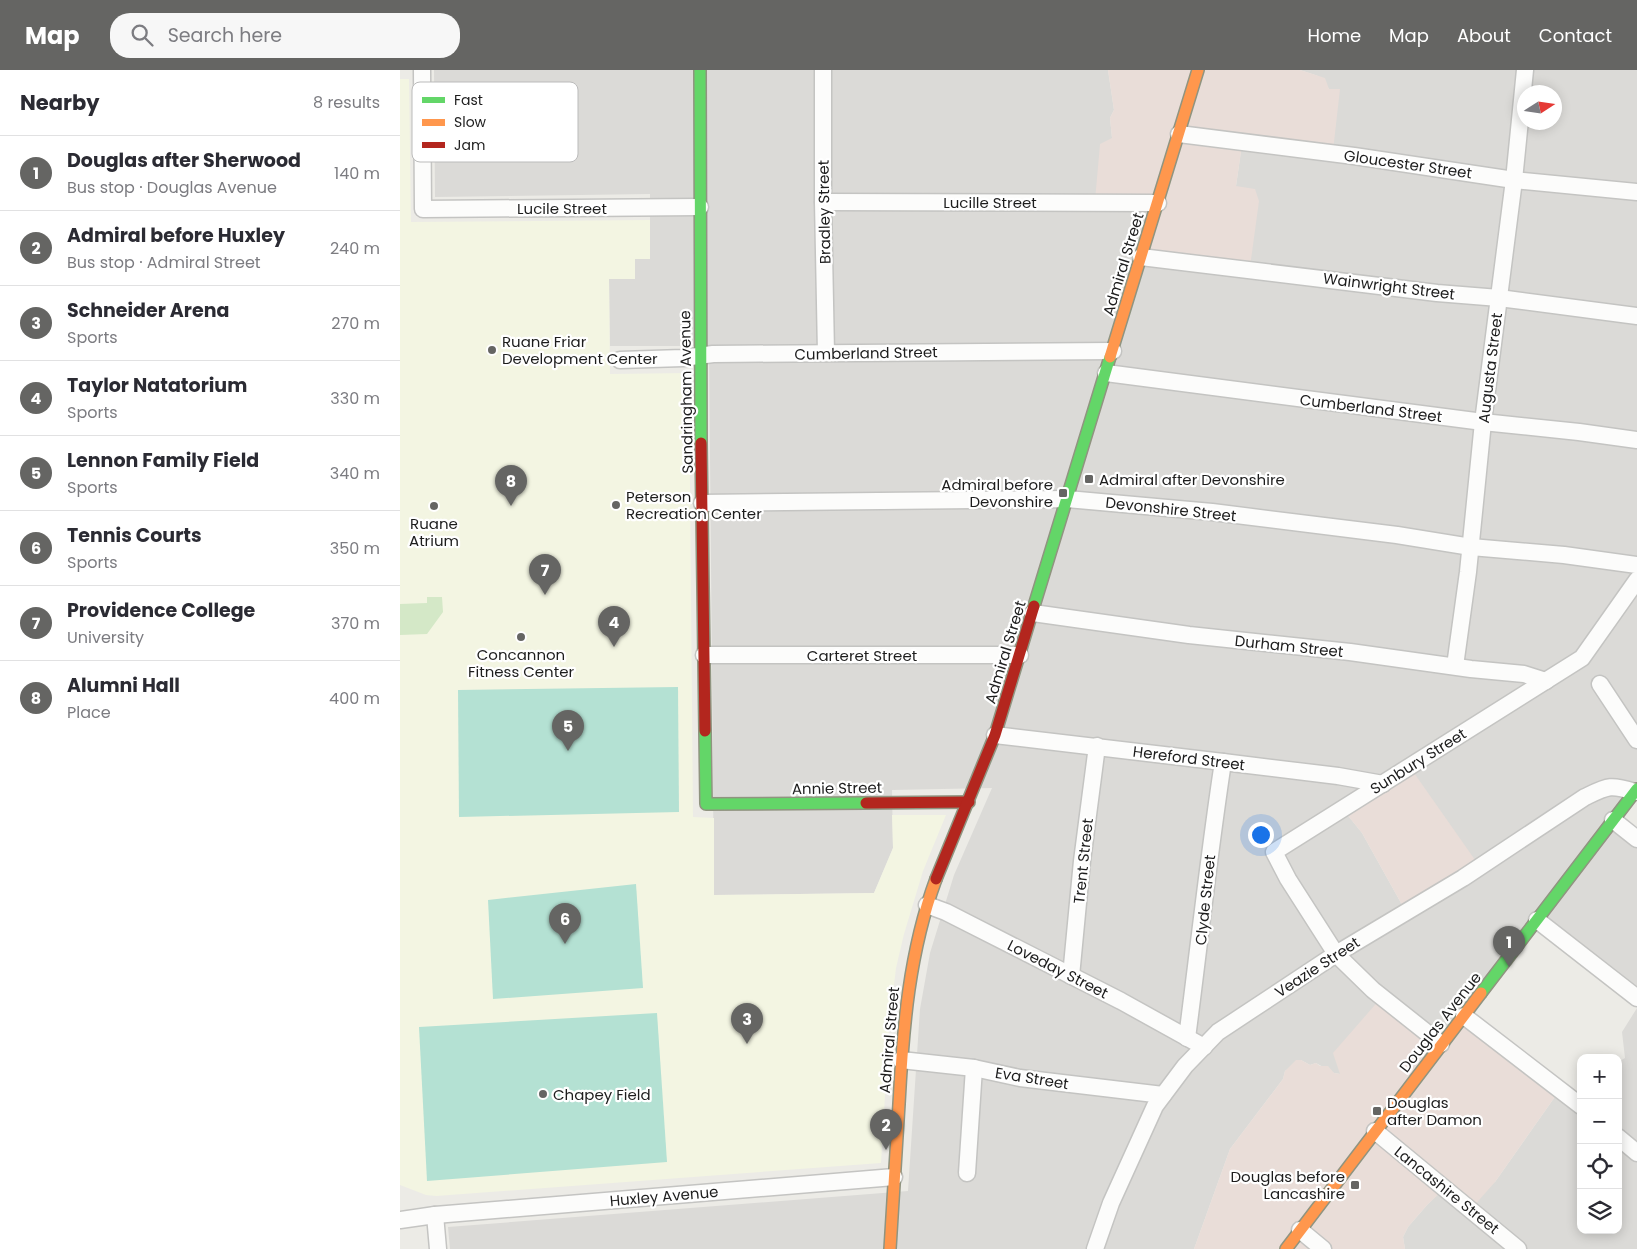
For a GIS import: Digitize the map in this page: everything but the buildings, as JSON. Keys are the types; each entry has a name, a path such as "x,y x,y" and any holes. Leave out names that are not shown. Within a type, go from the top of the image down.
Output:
{"main road":[{"name":"Sandringham Avenue","path":"700,70 700,356 706,804"},
{"name":"Admiral Street","path":"890,1249 901,1060 908,990 914,954 927,905 942,862 996,735 1198,70"},
{"name":"Douglas Avenue","path":"1286,1249 1636,791"},
{"name":"Annie Street","path":"706,804 969,802"}],"street":[{"name":"Bradley Street","path":"823,70 826,353"},
{"name":"Augusta Street","path":"1455,666 1483,422 1514,180 1525,70"},
{"name":"Gloucester Street","path":"1178,134 1354,156 1514,180 1637,192"},
{"name":"Lucile Street","path":"423,162 423,209 700,207"},
{"name":"Lucille Street","path":"823,202 1158,203"},
{"name":"Wainwright Street","path":"1141,257 1437,293 1499,298 1637,316"},
{"name":"Cumberland Street","path":"620,360 826,353 1112,351"},
{"name":"Cumberland Street","path":"1106,373 1637,440"},
{"name":"Devonshire Street","path":"702,503 1067,499 1222,514 1397,535 1470,547 1637,565"},
{"name":"Sunbury Street","path":"1336,954 1288,879 1274,852 1582,658 1637,580"},
{"name":"Durham Street","path":"1032,614 1189,635 1350,652 1455,666 1471,670 1524,674 1546,681"},
{"name":"Carteret Street","path":"704,655 1020,655"},
{"path":"1600,684 1637,740"},
{"name":"Hereford Street","path":"996,735 1338,776 1383,784"},
{"name":"Trent Street","path":"1072,976 1082,861 1097,746"},
{"name":"Clyde Street","path":"1187,1038 1223,762"},
{"name":"Veazie Street","path":"1095,1249 1111,1203 1155,1106 1185,1066 1218,1032 1336,954 1463,878 1585,797 1604,788 1616,786 1636,791"},
{"path":"1613,820 1637,839"},
{"name":"Loveday Street","path":"927,905 946,912 1121,1001 1204,1047"},
{"path":"1537,920 1637,998"},
{"path":"1336,954 1373,990 1442,1044"},
{"path":"1464,1016 1577,1103"},
{"name":"Eva Street","path":"901,1060 974,1068 1020,1078 1163,1095"},
{"path":"967,1173 974,1068"},
{"name":"Lancashire Street","path":"1375,1131 1518,1249"},
{"path":"1622,1140 1637,1153"},
{"name":"Huxley Avenue","path":"400,1220 435,1215 894,1177"},
{"name":"Huxley Avenue","path":"400,1210 435,1215"},
{"path":"435,1215 438,1249"},
{"path":"1300,1230 1322,1249"}],"shaded area":[{"path":"434,70 1108,70 1114,110 1110,118 1112,138 1236,186 1242,144 1329,89 1318,76 1300,70 1637,70 1637,789 1618,814 1637,845 1637,998 1543,924 1462,1019 1340,1074 1334,1073 1316,1063 1310,1065 1301,1060 1285,1071 1283,1079 1230,1149 1194,1249 450,1249 448,1227 908,1191 920,1009 930,953 954,875 992,788 892,790 893,848 874,893 714,895 709,346 610,346 609,279 635,259 650,259 650,194 435,197 435,162 578,162 578,82 434,82","holes":["1345,812 1474,872 1406,912 1362,833"]},
{"path":"1108,70 1300,70 1325,78 1329,89 1340,89 1333,151 1242,145 1236,186 1255,189 1259,201 1250,267 1144,257 1152,207 1095,201 1100,144 1112,138 1110,118 1114,110"},
{"path":"400,79 409,79 411,222 650,220 650,259 635,259 635,279 609,279 610,374 689,373 693,817 714,818 714,895 874,893 893,848 892,815 946,815 923,871 896,968 889,1028 881,1163 436,1196 426,1195 400,1185"},
{"path":"1412,770 1480,867 1406,912 1362,833 1345,812"},
{"path":"1381,998 1440,1042 1463,1019 1559,1091 1495,1182 1472,1208 1441,1192 1408,1227 1403,1237 1405,1249 1194,1249 1230,1149 1283,1079 1285,1071 1296,1060 1301,1060 1310,1065 1316,1063 1320,1066 1328,1066 1334,1073 1340,1074 1333,1053"},
{"path":"1637,1008 1637,1249 1405,1249 1403,1237 1408,1227 1441,1191 1495,1182 1559,1091 1577,1102 1577,1234 1622,1234 1622,1060 1625,1058 1622,1032"}],"green space":[{"path":"427,597 442,597 443,612 427,634 400,635 400,604 427,603"},
{"path":"678,687 679,812 459,817 458,690"},
{"path":"636,884 643,988 493,999 488,900"},
{"name":"Chapey Field","path":"657,1013 667,1162 427,1181 419,1027"}],"traffic: fast":[{"path":"700,70 701,443"},
{"path":"1034,606 1110,357"},
{"path":"705,731 706,804 866,803"},
{"path":"1481,993 1637,789"}],"traffic: slow":[{"path":"1110,357 1198,70"},
{"path":"890,1249 905,1019 919,934 936,879"},
{"path":"1286,1249 1481,993"}],"traffic: jam":[{"path":"701,443 705,731"},
{"path":"936,879 995,735 1034,606"},
{"path":"866,803 969,802"}],"place":[{"name":"Ruane Friar Development Center","path":"492,350"},
{"name":"Admiral after Devonshire","path":"1089,479"},
{"name":"Admiral before Devonshire","path":"1063,493"},
{"name":"Peterson Recreation Center","path":"616,505"},
{"name":"Ruane Atrium","path":"434,506"},
{"name":"Alumni Hall","path":"511,506"},
{"name":"Providence College","path":"545,595"},
{"name":"Concannon Fitness Center","path":"521,637"},
{"name":"Taylor Natatorium","path":"614,647"},
{"name":"Lennon Family Field","path":"568,751"},
{"name":"Tennis Courts","path":"565,944"},
{"name":"Douglas after Sherwood","path":"1509,967"},
{"name":"Schneider Arena","path":"747,1044"},
{"name":"Chapey Field","path":"543,1094"},
{"name":"Douglas after Damon","path":"1377,1111"},
{"name":"Admiral before Huxley","path":"886,1150"},
{"name":"Douglas before Lancashire","path":"1355,1185"}]}
